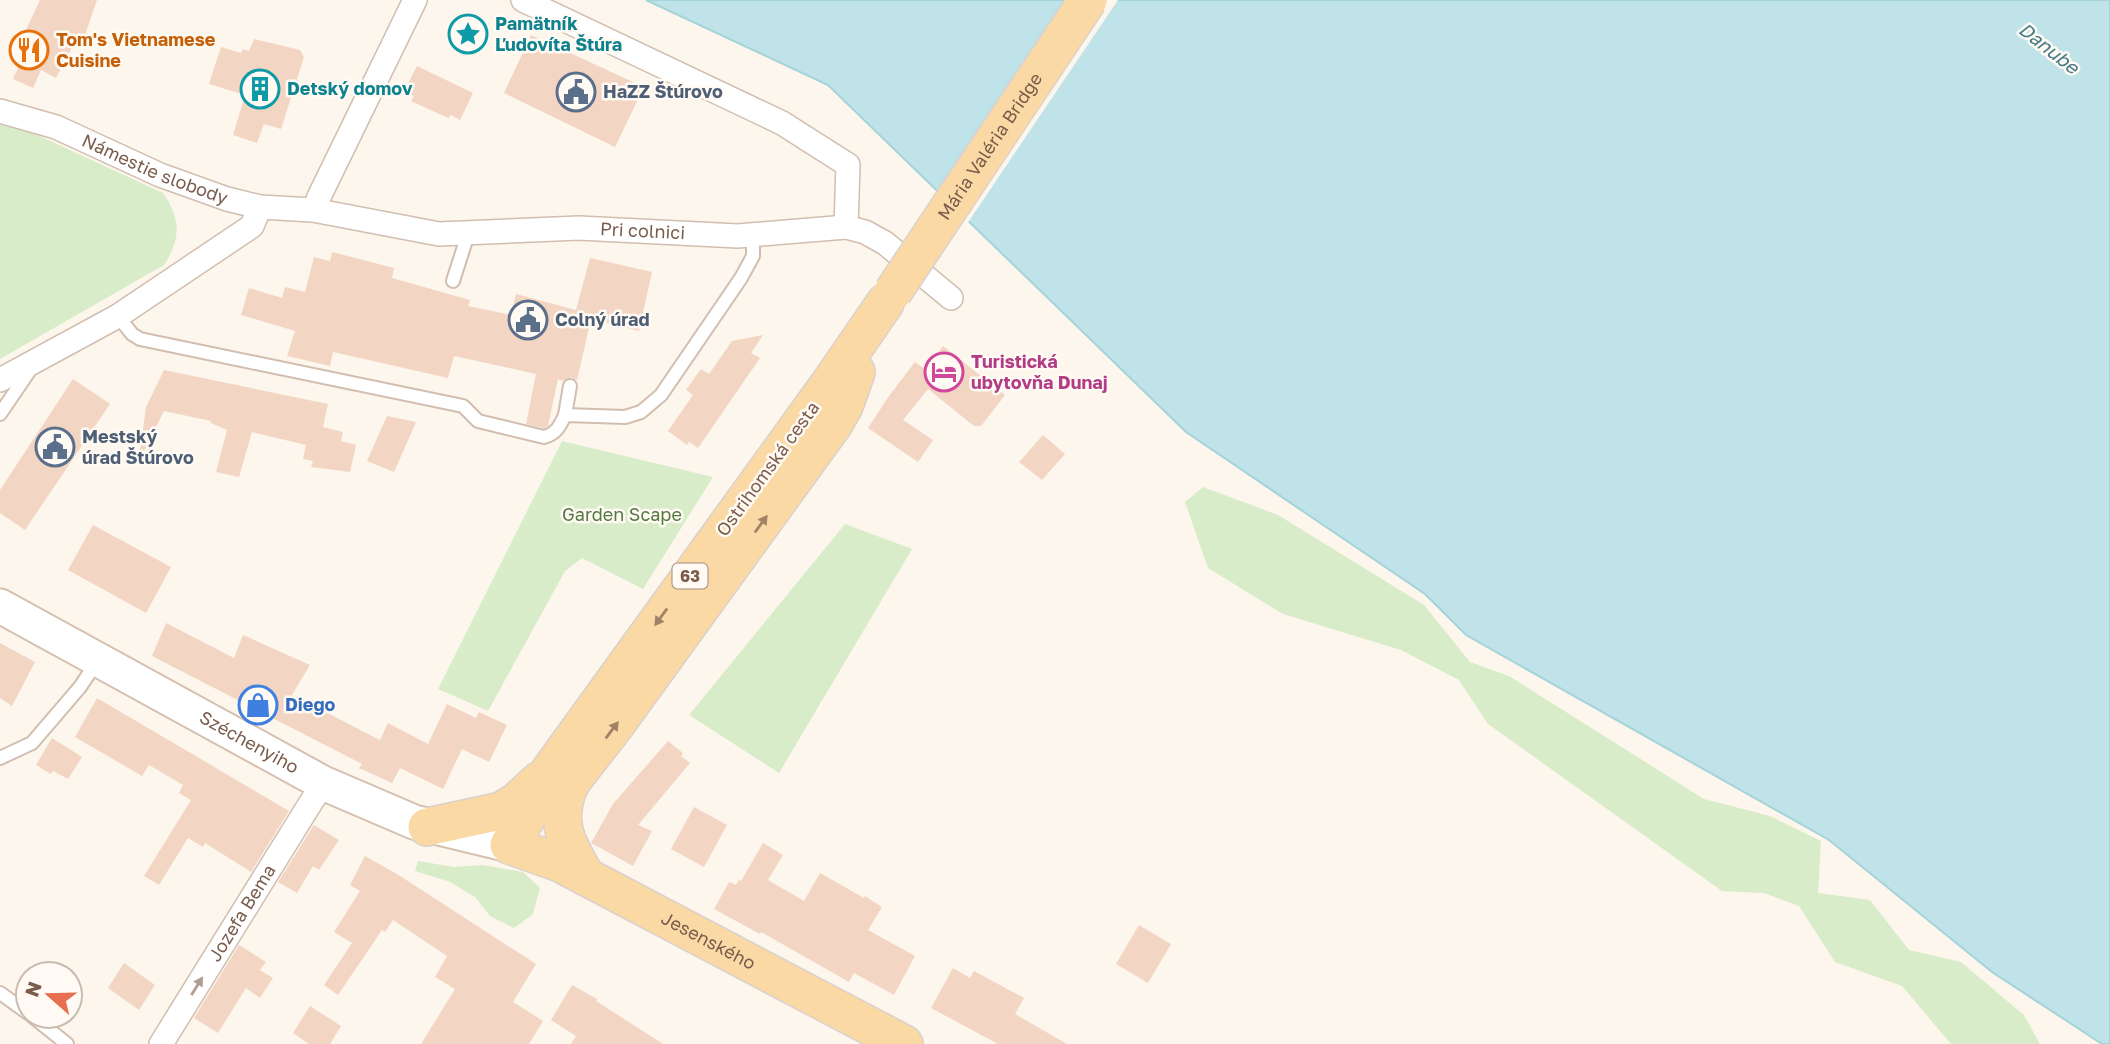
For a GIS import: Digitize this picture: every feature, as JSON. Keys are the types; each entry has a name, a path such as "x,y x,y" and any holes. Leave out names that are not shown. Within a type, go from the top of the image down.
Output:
{"main road":[{"name":"Mária Valéria Bridge","path":"889,297 1088,0"},
{"name":"Ostrihomská cesta","path":"560,776 889,297"},
{"path":"427,827 501,811 531,789 560,776 564,831 569,848 586,877"},
{"name":"63","path":"518,831 560,776"},
{"name":"Jesenského","path":"518,831 560,863 904,1044"}],"street":[{"path":"316,204 415,0"},
{"path":"523,0 782,122 848,165 846,227"},
{"name":"Námestie slobody","path":"0,111 56,127 160,175 200,190 260,207 316,204"},
{"name":"Pri colnici","path":"316,204 405,229 439,234 579,228 738,236 846,227 865,232 885,243 951,298"},
{"path":"0,380 118,316 252,226 260,207"},
{"name":"Széchenyiho","path":"0,606 323,783 387,812 427,827 518,831"},
{"name":"Jozefa Bema","path":"161,1044 323,783"}],"lane":[{"path":"453,281 468,234"},
{"path":"565,415 625,417 641,412 661,395 741,278 753,256 753,235"},
{"path":"118,316 132,334 141,339 463,406 478,421 544,438 552,435 560,425 565,415 570,386"},
{"path":"0,414 36,360"},
{"path":"0,758 32,743 99,660"},
{"path":"49,1030 67,1044"}],"green space":[{"path":"7,121 163,193 173,212 177,229 174,246 164,265 0,359 0,123"},
{"name":"Garden Scape","path":"562,441 713,477 643,589 582,558 565,571 488,711 438,689"},
{"path":"1203,487 1278,515 1424,605 1470,662 1509,676 1704,799 1770,816 1821,841 1818,893 1870,900 1909,950 1961,962 2024,1015 2040,1044 1951,1044 1902,986 1835,962 1799,906 1764,893 1722,891 1488,724 1459,680 1401,650 1283,614 1208,568 1185,502"},
{"path":"845,524 912,549 779,773 689,715"},
{"path":"418,861 454,867 483,865 523,872 540,888 533,914 514,928 490,916 475,897 450,882 415,871"}],"water":[{"name":"Danube","path":"646,0 2110,0 2110,1044 2102,1044 1992,972 1829,840 1466,635 1425,594 1186,432 828,85"}],"pier":[{"path":"1065,0 1118,0 967,224 936,194"}],"building":[{"path":"40,0 97,0 83,41 77,38 56,78 41,70 33,88 13,79 23,57 15,53"},
{"path":"531,35 644,87 615,147 504,93"},
{"name":"Detský domov","path":"254,39 300,50 304,57 281,129 264,124 257,143 233,135 245,95 209,84 221,47 241,53 243,49 249,51"},
{"path":"417,66 473,93 460,120 451,115 448,118 411,101 414,96 404,91"},
{"path":"332,252 394,268 392,278 470,300 468,306 511,315 516,294 576,310 590,258 652,272 639,331 591,319 577,380 571,377 563,381 558,379 548,426 544,428 526,424 536,374 454,356 448,378 333,352 330,366 287,356 295,331 241,315 249,288 282,298 285,287 305,292 314,257 330,261"},
{"path":"763,335 751,353 760,358 698,448 689,442 687,445 668,431 693,395 686,390 701,369 709,374 732,341"},
{"path":"943,346 1005,395 981,426 974,426 928,389 903,420 933,440 918,462 868,428 915,362 925,369"},
{"path":"164,370 328,404 323,427 343,432 341,441 356,445 350,472 311,467 313,461 303,459 306,445 252,432 239,477 216,472 227,430 211,421 164,411 143,453 140,452 146,407"},
{"name":"Mestský úrad Štúrovo","path":"73,379 110,404 25,530 0,513 0,490"},
{"path":"387,416 416,422 394,472 367,461"},
{"path":"1043,435 1065,454 1042,480 1019,462"},
{"path":"93,525 171,567 146,613 68,570"},
{"path":"166,623 234,658 243,635 310,665 292,695 380,740 388,723 428,744 447,704 476,718 479,712 507,725 489,762 462,749 443,789 400,768 392,783 359,768 362,764 152,656"},
{"path":"0,643 35,662 12,706 0,698"},
{"path":"97,698 289,811 251,872 205,843 203,847 188,838 159,885 144,876 191,800 179,793 183,785 149,765 142,776 75,737"},
{"path":"52,738 82,757 68,779 53,771 51,774 36,765"},
{"path":"668,741 683,753 681,756 690,763 638,825 652,831 633,866 591,843 613,804"},
{"path":"694,807 727,825 704,867 671,849"},
{"path":"314,825 339,840 319,870 313,866 297,893 278,882"},
{"path":"763,843 783,855 768,880 804,901 820,873 882,907 868,930 915,956 894,995 854,973 849,982 761,932 760,934 714,909 729,882 736,885 741,881"},
{"path":"365,856 536,964 513,1002 543,1021 529,1044 421,1044 455,989 435,977 447,956 393,920 385,932 382,930 338,995 324,985 352,943 334,932 360,891 350,885"},
{"path":"1139,925 1171,944 1148,983 1116,964"},
{"path":"239,945 266,962 260,970 273,978 260,998 246,988 218,1033 194,1018"},
{"path":"124,963 155,985 139,1010 108,988"},
{"path":"953,968 970,978 974,971 1024,998 1015,1014 1067,1044 998,1044 931,1008"},
{"path":"572,985 663,1044 571,1044 576,1036 551,1020"},
{"path":"310,1006 341,1026 330,1044 309,1044 293,1033"}],"place":[{"name":"Pamätník Ľudovíta Štúra","path":"468,34"},
{"name":"Tom's Vietnamese Cuisine","path":"29,50"},
{"name":"Detský domov","path":"260,89"},
{"name":"HaZZ Štúrovo","path":"576,92"},
{"name":"Colný úrad","path":"528,320"},
{"name":"Turistická ubytovňa Dunaj","path":"944,372"},
{"name":"Mestský úrad Štúrovo","path":"55,447"},
{"name":"Diego","path":"258,705"}]}
